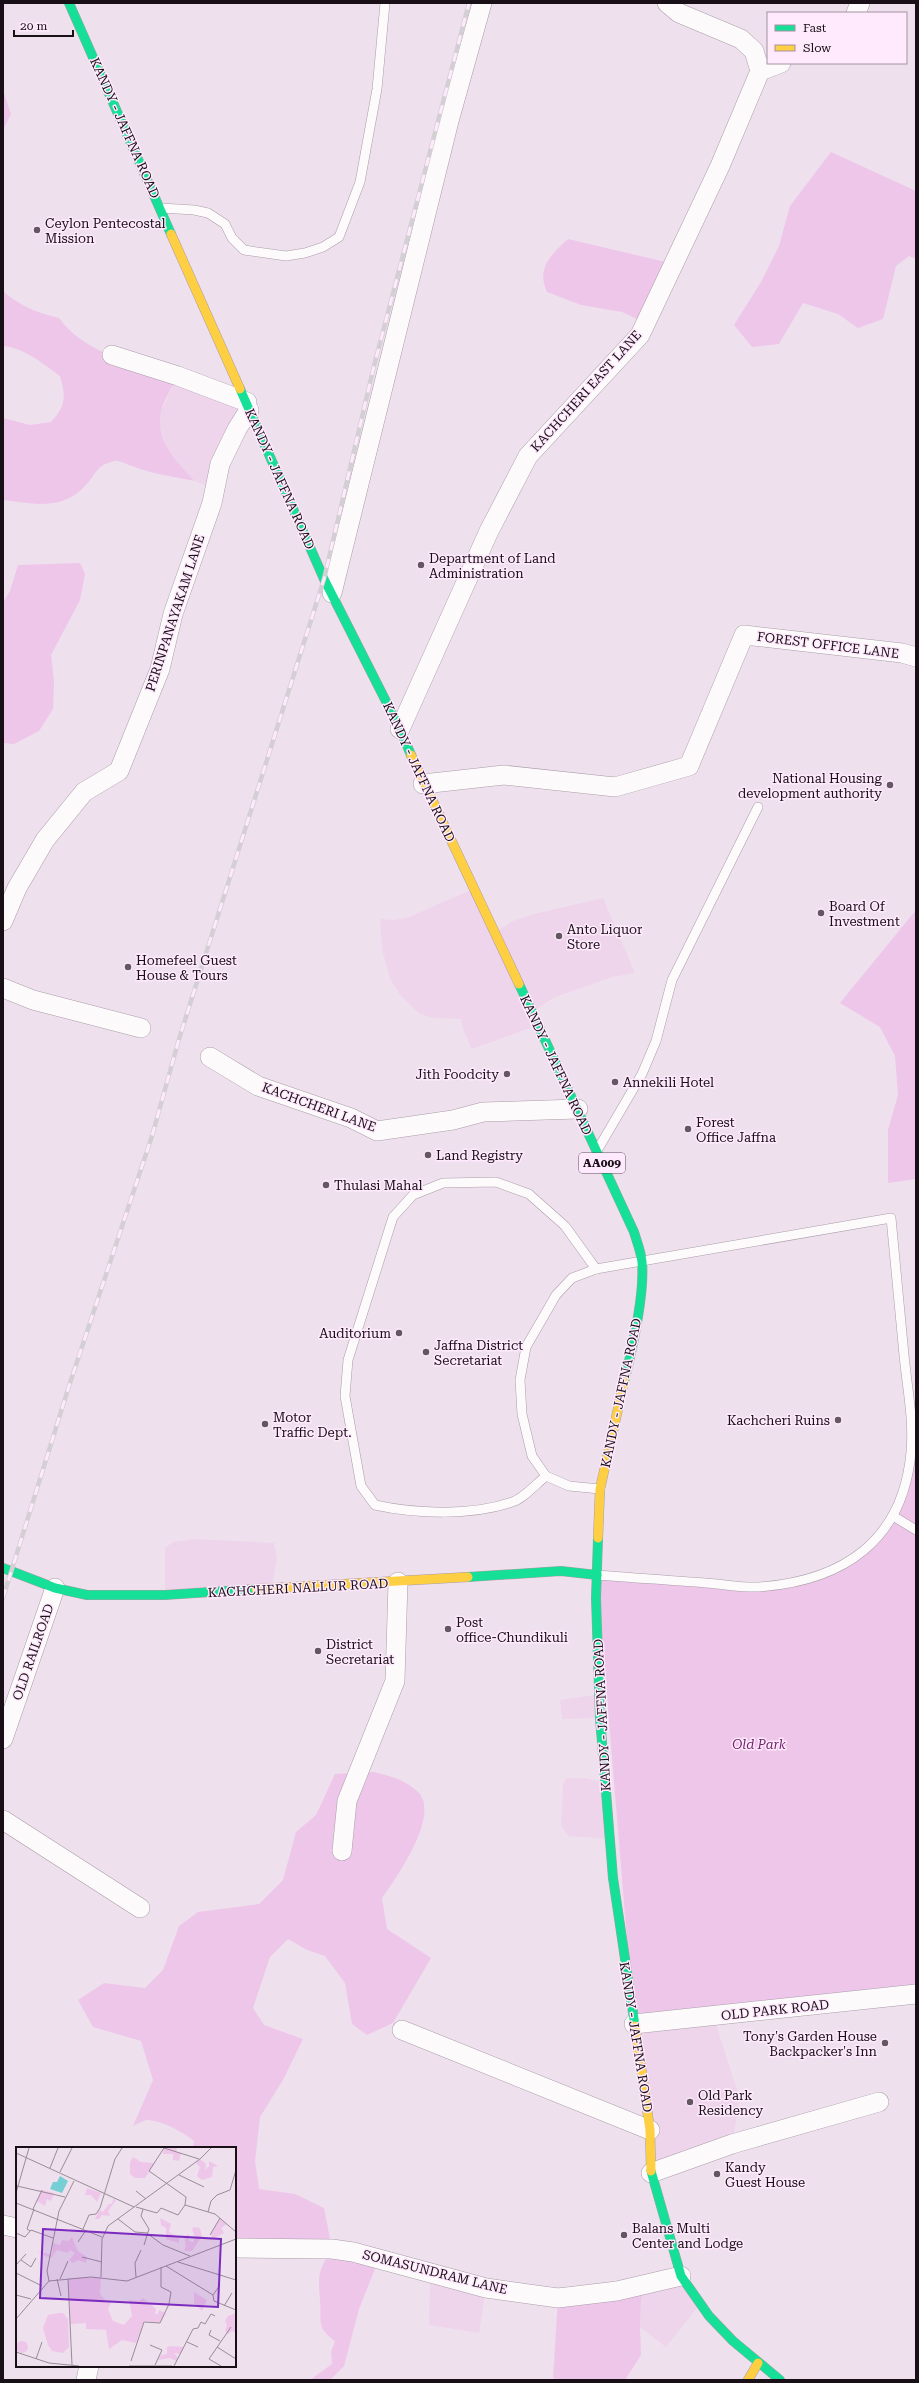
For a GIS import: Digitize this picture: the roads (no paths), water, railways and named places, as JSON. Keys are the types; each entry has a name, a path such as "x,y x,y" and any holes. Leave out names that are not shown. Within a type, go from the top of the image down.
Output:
{"main road":[{"name":"KANDY - JAFFNA ROAD","path":"69,3 332,593 400,729 423,784 578,1109 634,1232 642,1262 634,1345 600,1489 597,1575 600,1718 608,1839 650,2130 651,2172 662,2220 681,2276 710,2316 758,2363 780,2380"},
{"name":"KACHCHERI NALLUR ROAD","path":"3,1568 55,1588 87,1595 164,1595 561,1571 597,1575"},
{"path":"748,2380 758,2363"}],"street":[{"path":"332,593 447,129 482,3"},
{"path":"667,3 679,13 741,39 754,51 760,71 778,64"},
{"name":"KACHCHERI EAST LANE","path":"400,729 489,531 528,456 640,335 720,166 760,71"},
{"path":"112,355 178,376 248,406"},
{"name":"PERINPANAYAKAM LANE","path":"3,921 17,888 45,840 84,792 119,771 160,669 173,614 212,503 220,464 248,406"},
{"name":"FOREST OFFICE LANE","path":"423,784 504,775 615,787 689,766 744,636 902,653 916,657"},
{"path":"3,988 33,1000 141,1028"},
{"name":"KACHCHERI LANE","path":"210,1057 258,1086 351,1118 377,1130 454,1120 483,1112 578,1109"},
{"path":"342,1851 347,1801 395,1681 398,1582"},
{"name":"OLD RAILROAD","path":"3,1739 55,1588"},
{"path":"3,1820 140,1908"},
{"name":"OLD PARK ROAD","path":"634,2024 916,1994"},
{"path":"402,2030 650,2130"},
{"path":"651,2172 732,2144 879,2102"},
{"path":"3,2225 16,2228"},
{"name":"SOMASUNDRAM LANE","path":"236,2248 332,2249 353,2252 486,2288 558,2298 617,2291 681,2276"},
{"path":"86,2380 89,2367"}],"lane":[{"path":"160,208 194,210 208,213 225,224 232,238 244,250 286,256 305,253 323,247 339,237 360,182 377,89 385,3"},
{"path":"597,1151 642,1074 656,1041 672,980 758,807"},
{"path":"546,1476 513,1502 468,1511 404,1512 375,1505 360,1486 345,1396 348,1360 393,1217 413,1195 443,1183 496,1182 529,1194 565,1226 596,1269"},
{"path":"597,1575 757,1587 789,1583 820,1576 852,1561 875,1540 893,1516 905,1487 911,1452 910,1415 890,1218 704,1249 642,1262 596,1269 572,1278 556,1295 526,1347 520,1380 522,1414 532,1456 546,1476 570,1486 600,1489"},
{"path":"893,1516 916,1530"}],"railway":[{"path":"3,1598 69,1386 152,1136 179,1039 324,579 374,366 469,3"}],"place":[{"name":"Ceylon Pentecostal Mission","path":"37,230"},
{"name":"Department of Land Administration","path":"421,565"},
{"name":"National Housing development authority","path":"890,785"},
{"name":"Board Of Investment","path":"821,913"},
{"name":"Anto Liquor Store","path":"559,936"},
{"name":"Homefeel Guest House & Tours","path":"128,967"},
{"name":"Jith Foodcity","path":"507,1074"},
{"name":"Annekili Hotel","path":"615,1082"},
{"name":"Forest Office Jaffna","path":"688,1129"},
{"name":"Land Registry","path":"428,1155"},
{"name":"Thulasi Mahal","path":"326,1185"},
{"name":"Auditorium","path":"399,1333"},
{"name":"Jaffna District Secretariat","path":"426,1352"},
{"name":"Kachcheri Ruins","path":"838,1420"},
{"name":"Motor Traffic Dept.","path":"265,1424"},
{"name":"Post office-Chundikuli","path":"448,1629"},
{"name":"District Secretariat","path":"318,1651"},
{"name":"Tony's Garden House Backpacker's Inn","path":"885,2043"},
{"name":"Old Park Residency","path":"690,2102"},
{"name":"Kandy Guest House","path":"717,2174"},
{"name":"Balans Multi Center and Lodge","path":"624,2235"}],"park label":[{"name":"Old Park","path":"759,1744"}]}
